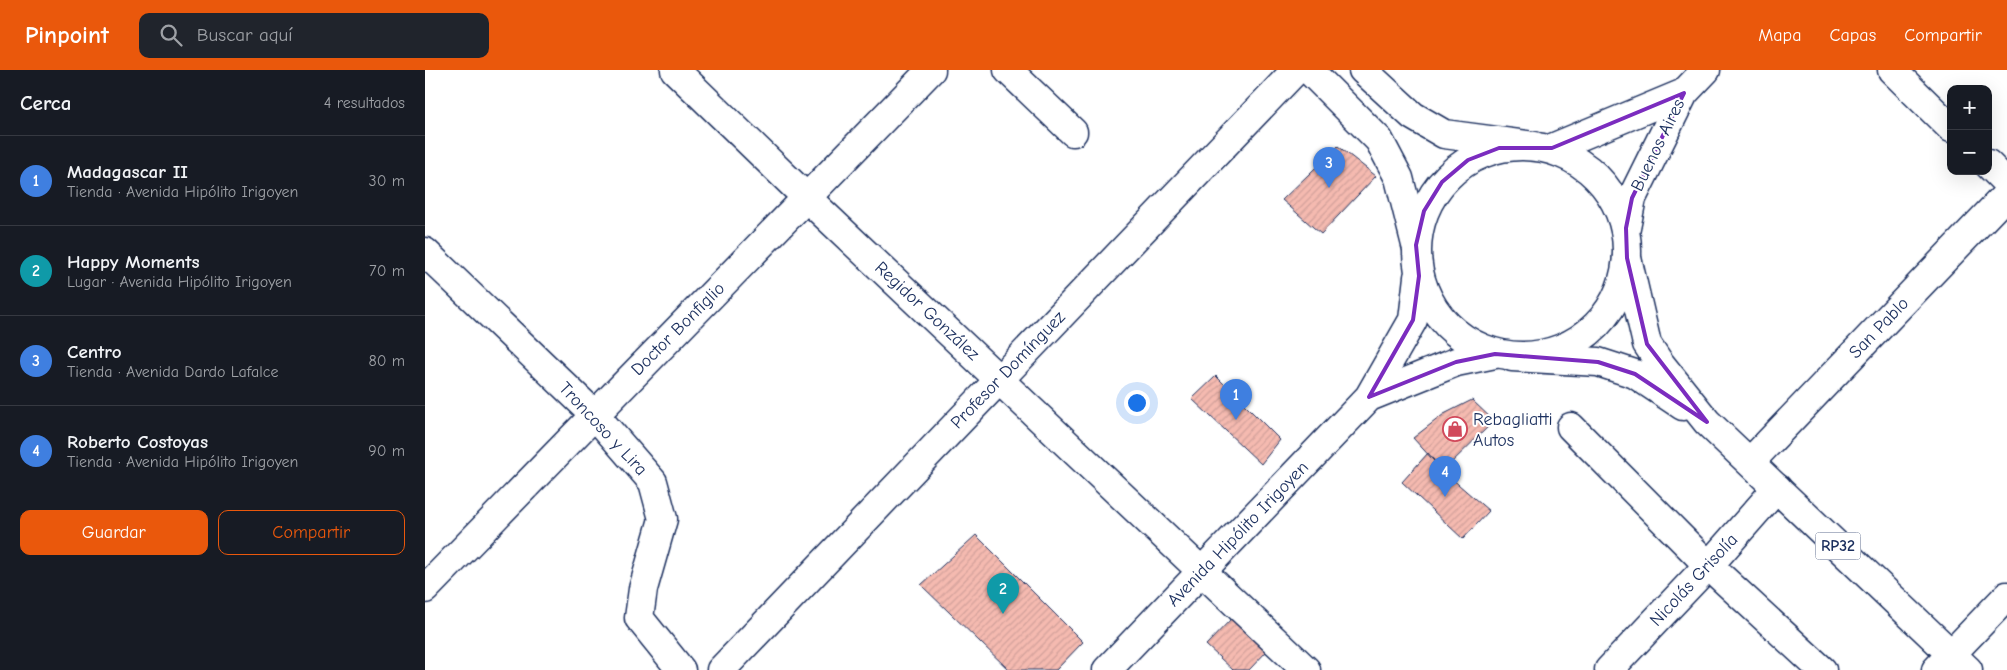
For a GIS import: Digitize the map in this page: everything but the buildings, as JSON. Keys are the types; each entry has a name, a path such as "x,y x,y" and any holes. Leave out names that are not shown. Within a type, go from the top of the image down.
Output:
{"street":[{"name":"Regidor González","path":"675,70 807,198 1306,670"},
{"name":"Doctor Bonfiglio","path":"425,589 931,70"},
{"path":"1008,70 1073,132"},
{"name":"Profesor Domínguez","path":"721,670 1296,70"},
{"name":"RP32","path":"1309,70 1379,140 1399,178 1416,245 1419,276 1429,303 1446,326 1469,343 1504,355 1598,362 1635,374 1707,422"},
{"name":"RP32","path":"1363,70 1413,116 1444,134 1543,147 1592,172 1612,196 1626,228 1627,258 1647,344 1659,362 1707,422 1777,488 1951,665"},
{"name":"Buenos Aires","path":"1626,228 1632,198 1684,93 1706,70"},
{"path":"1891,70 1947,124"},
{"path":"1543,147 1684,93"},
{"name":"RP32","path":"1416,245 1424,211 1442,182 1468,160 1499,148 1543,147"},
{"path":"1992,168 2007,183"},
{"name":"San Pablo","path":"1750,462 2007,194"},
{"name":"Troncoso y Lira","path":"425,252 594,414 653,482 663,519 643,589 639,618 681,670"},
{"name":"RP32","path":"1504,355 1545,355 1575,342 1601,321 1619,292 1627,258"},
{"name":"Avenida Hipólito Irigoyen","path":"1107,670 1369,397 1413,320 1419,276"},
{"name":"Avenida Hipólito Irigoyen","path":"1369,397 1456,362 1504,355"},
{"path":"1571,427 1708,565 1822,670"},
{"name":"Nicolás Grisolía","path":"1609,670 1708,565 1777,488"},
{"path":"1951,665 2007,596"}],"highlighted area":[{"path":"1684,93 1632,198 1626,228 1627,258 1647,344 1707,422 1635,374 1598,362 1495,354 1456,362 1369,397 1413,320 1419,276 1416,245 1424,211 1442,182 1468,160 1499,148 1552,148"}],"place":[{"name":"Centro","path":"1329,188"},
{"name":"Madagascar II","path":"1236,420"},
{"name":"Rebagliatti Autos","path":"1455,429"},
{"name":"Roberto Costoyas","path":"1445,497"},
{"name":"Happy Moments","path":"1003,614"}]}
